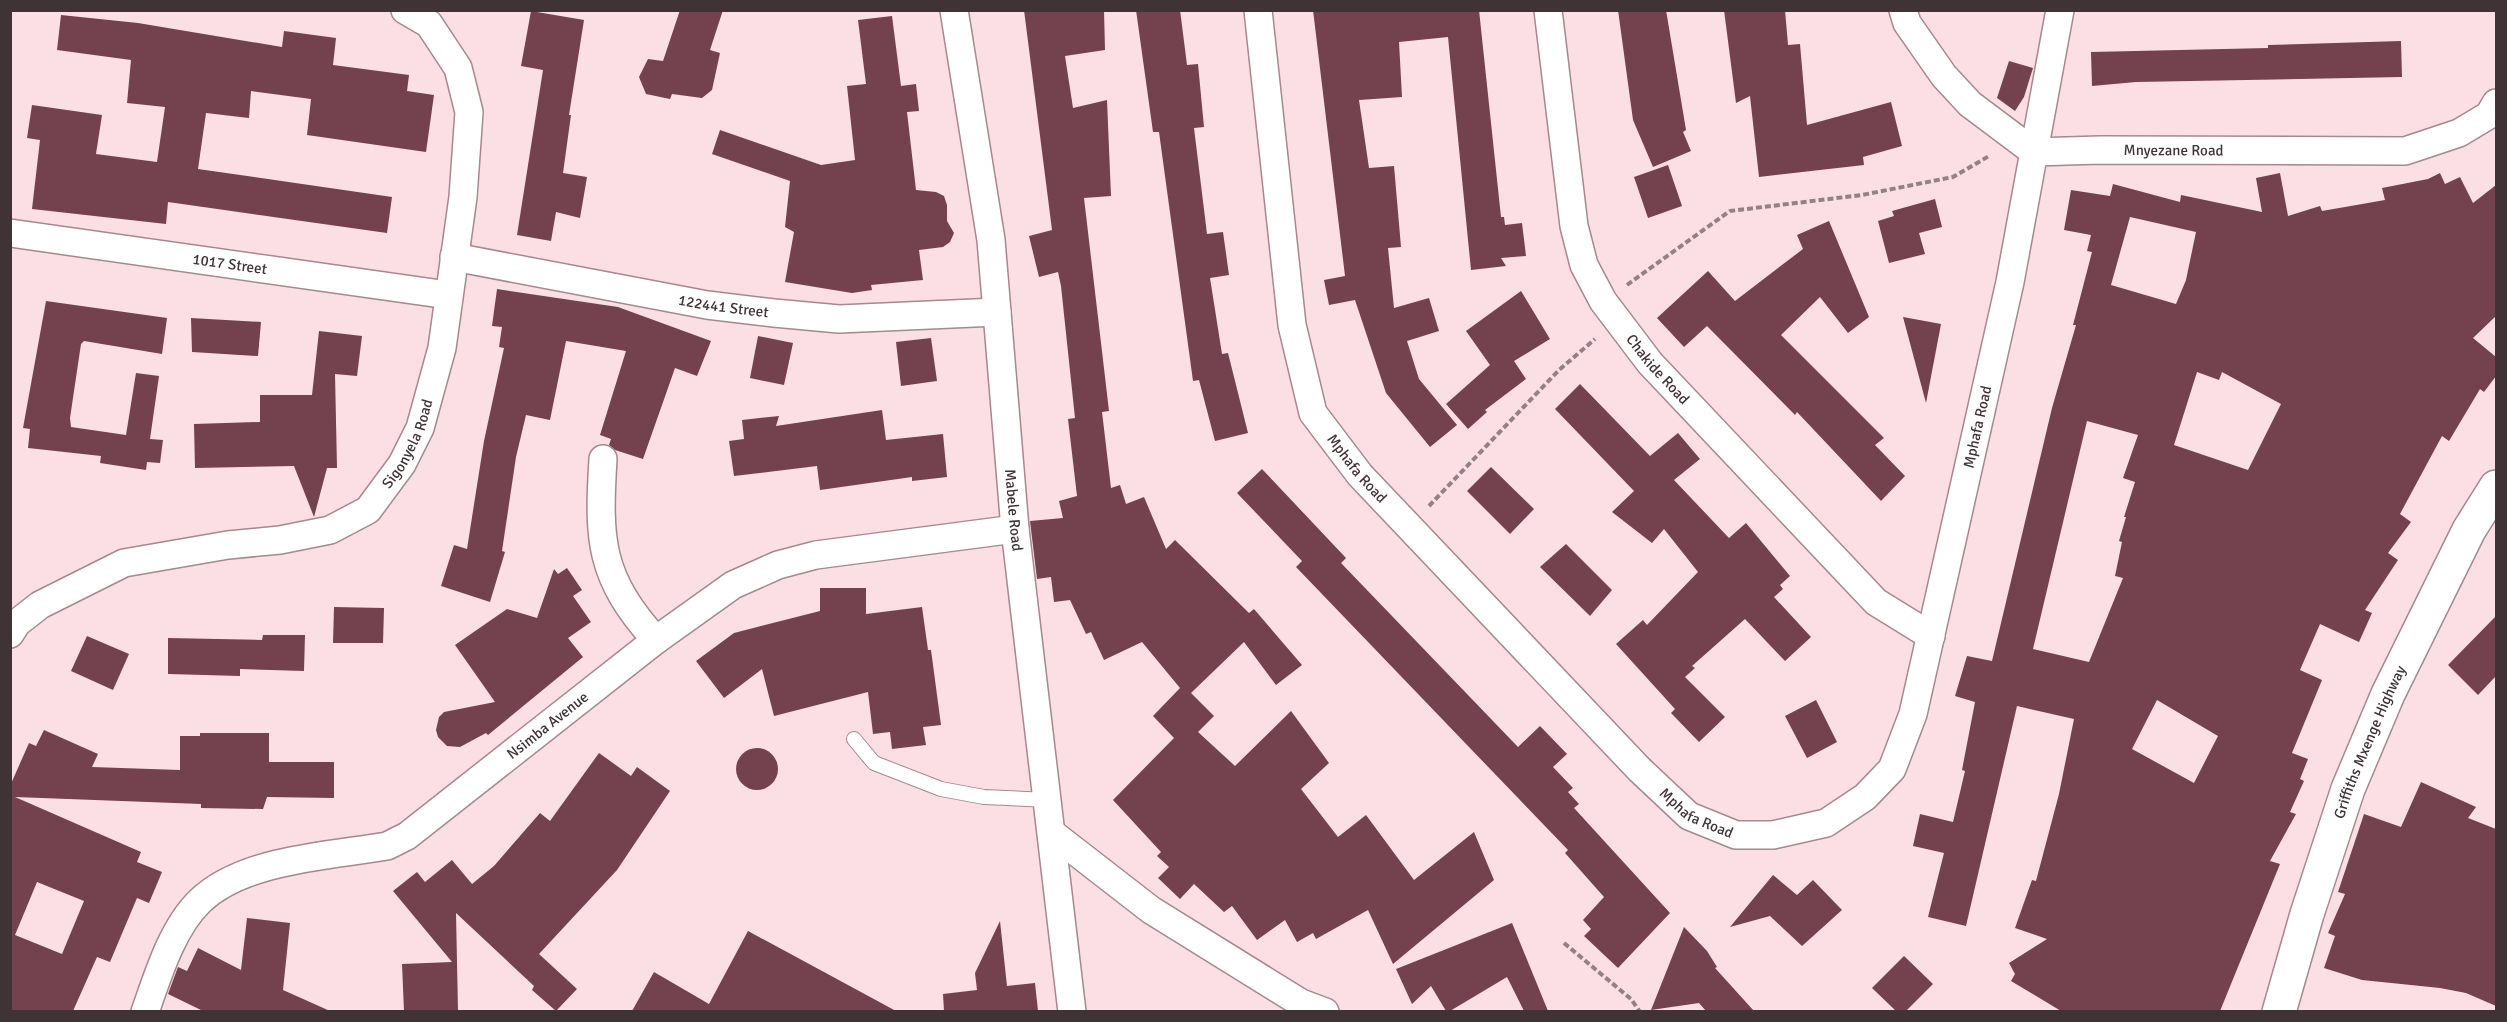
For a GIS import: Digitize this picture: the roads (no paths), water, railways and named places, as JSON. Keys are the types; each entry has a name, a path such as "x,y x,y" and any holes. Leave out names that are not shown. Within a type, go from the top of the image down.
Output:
{"street":[{"name":"Sigonyela Road","path":"10,634 17,623 40,605 124,563 228,545 280,540 330,530 368,510 402,464 420,428 442,348 464,197 470,112 458,68 429,24 405,10"},
{"name":"Mabele Road","path":"954,10 991,240 1015,529 1053,834 1072,1011"},
{"name":"Mphafa Road","path":"1258,10 1292,325 1313,413 1360,475 1656,785 1689,816 1736,835 1773,835 1826,823 1865,797 1892,769 1913,714 1989,382 2024,145 2060,10"},
{"name":"Chakide Road","path":"1548,10 1574,226 1584,265 1603,301 1618,324 1650,363 1876,602 1931,636"},
{"path":"1903,10 1907,23 1944,76 1970,104 2024,145"},
{"name":"Mnyezane Road","path":"2024,145 2100,150 2405,151 2459,133 2489,115 2496,103"},
{"name":"1017 Street","path":"10,233 448,295"},
{"name":"122441 Street","path":"454,257 707,304 839,320 997,312"},
{"path":"603,459 599,518 606,558 629,611 656,640"},
{"name":"Griffiths Mxenge Highway","path":"2279,1011 2307,914 2348,789 2393,683 2469,530 2496,487"},
{"name":"Nsimba Avenue","path":"144,1011 183,924 199,902 223,882 253,869 387,846 407,836 656,640 733,585 778,564 816,555 1015,529"},
{"path":"1053,834 1151,910 1301,1003 1325,1011"}],"lane":[{"path":"854,739 874,763 941,789 984,797 1048,800"}]}
